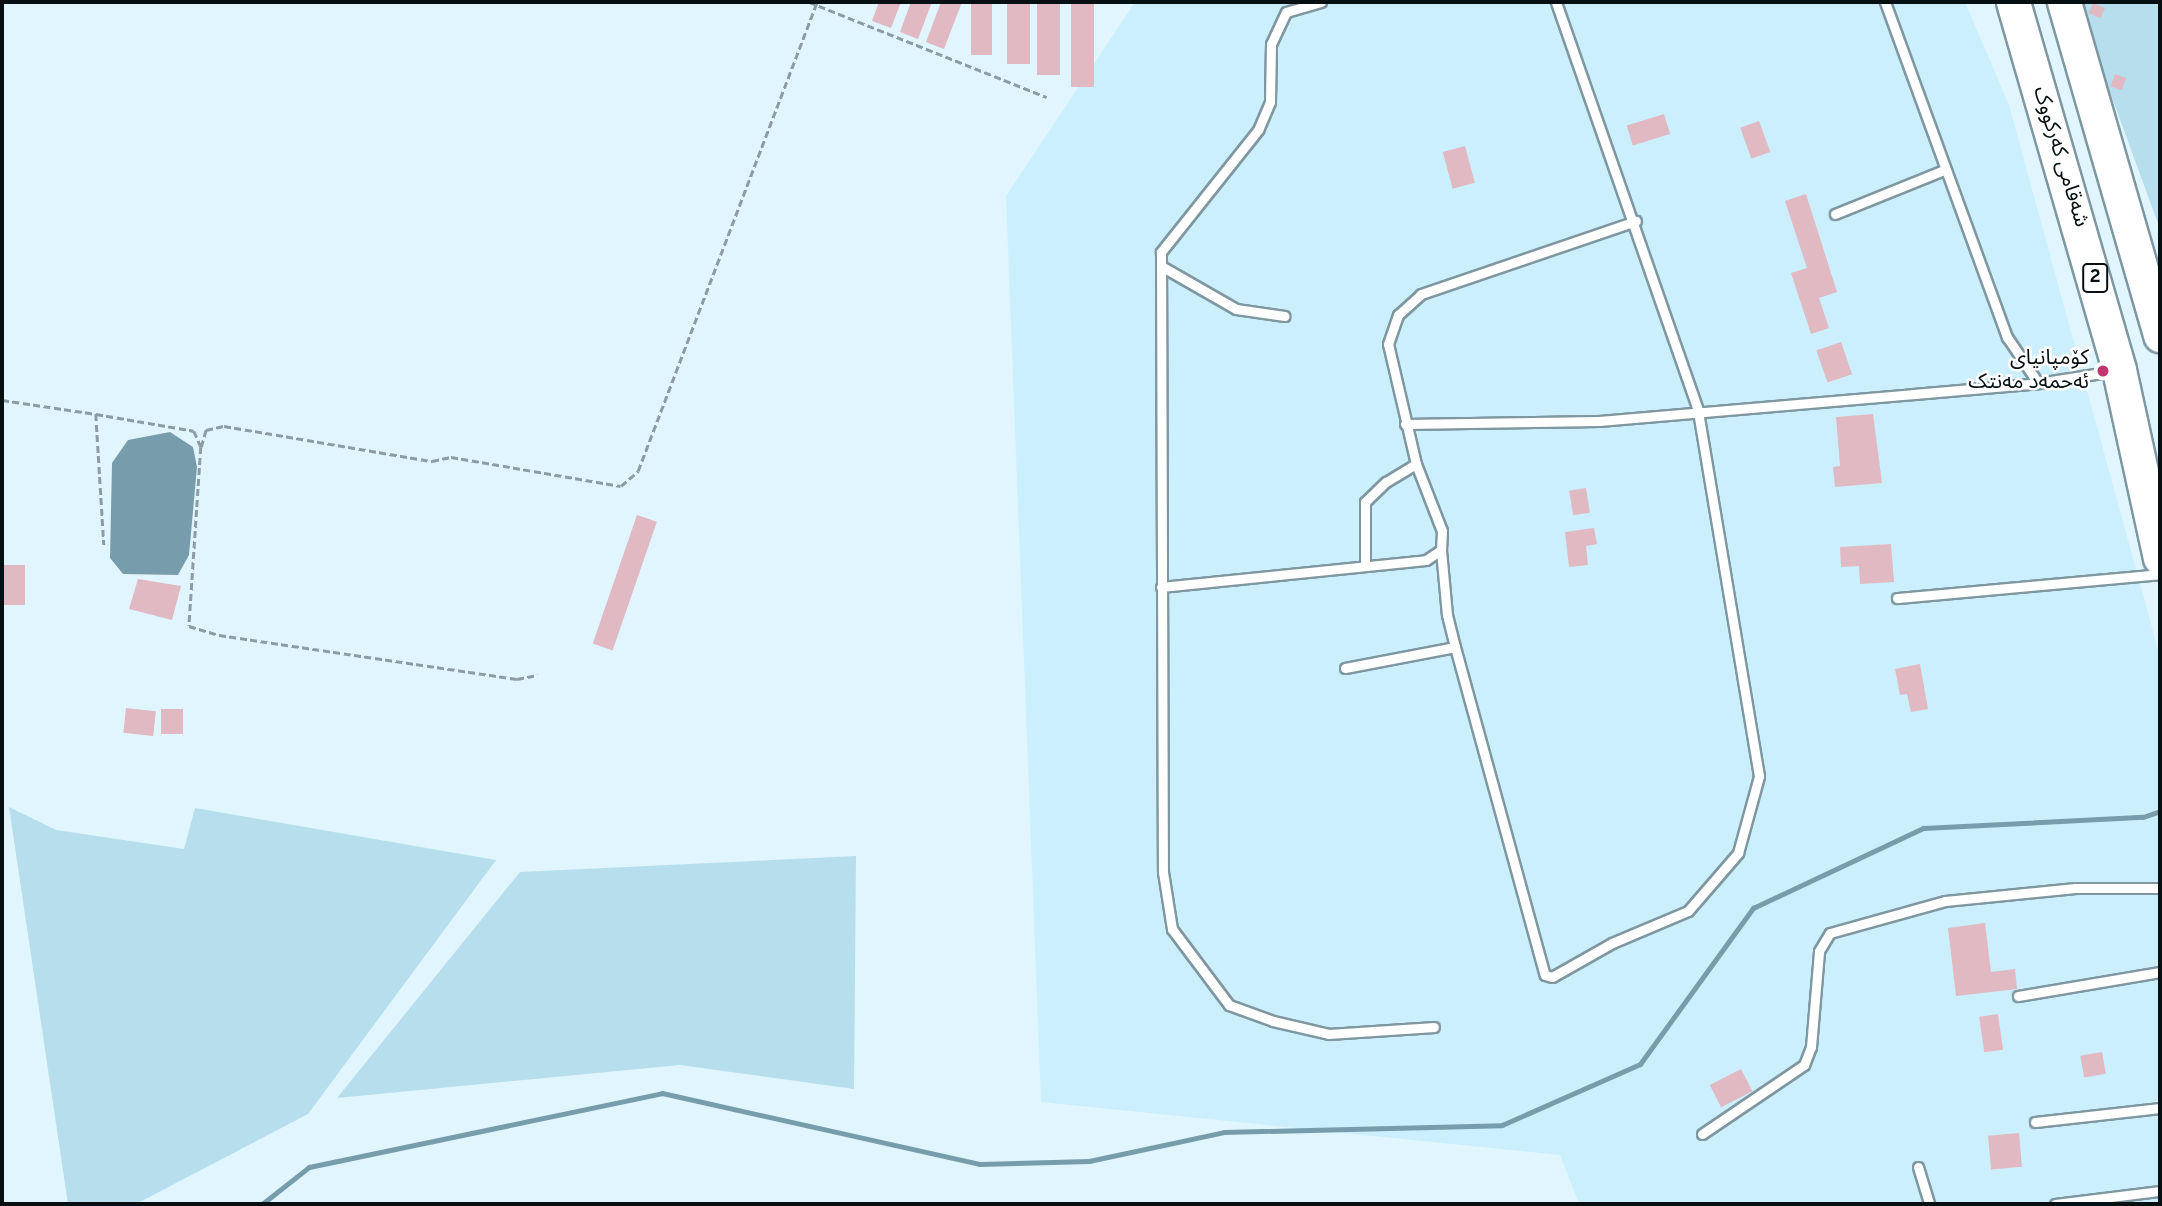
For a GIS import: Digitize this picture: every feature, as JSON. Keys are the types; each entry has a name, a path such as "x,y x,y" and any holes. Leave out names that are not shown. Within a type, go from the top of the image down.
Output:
{"highway":[{"name":"شەقامی کەرکووک","path":"2013,2 2119,370 2160,558"},
{"name":"2","path":"2064,2 2160,335"}],"lane":[{"path":"1321,2 1286,12 1271,44 1270,102 1258,130 1161,252 1163,872 1172,929 1229,1005 1273,1021 1329,1034 1434,1027"},
{"path":"1556,2 1636,221 1698,410 1759,776 1738,853 1688,911 1612,943 1552,977 1545,975 1455,647 1447,615 1441,550 1442,531 1416,464 1388,344 1407,302 1636,221"},
{"path":"1885,2 2007,337 2038,383"},
{"path":"1835,214 1944,170"},
{"path":"1161,266 1236,309 1284,316"},
{"path":"1405,424 1599,421 1698,410 2038,383 2119,370"},
{"path":"1365,566 1365,502 1386,482 1416,464"},
{"path":"1161,587 1426,560 1441,550"},
{"path":"1897,598 2160,574"},
{"path":"1345,668 1455,647"},
{"path":"1702,1134 1804,1065 1811,1047 1819,951 1829,933 1945,901 2075,888 2160,888"},
{"path":"2018,996 2160,972"},
{"path":"2035,1122 2160,1108"},
{"path":"1918,1167 1929,1204"},
{"path":"2055,1204 2160,1191"}],"path":[{"path":"809,2 1047,97"},
{"path":"538,675 517,679 219,635 189,626 201,447 206,430 224,426 432,461 451,457 621,486 638,471 817,3"},
{"path":"2,400 194,431 201,447"},
{"path":"96,414 104,545"}],"shaded area":[{"path":"1135,2 1965,2 2009,105 2160,657 2160,1204 1579,1204 1560,1155 1041,1102 1006,196"},
{"path":"2077,2 2160,2 2160,229"},
{"path":"170,432 193,447 197,467 189,555 178,575 123,574 110,558 112,463 128,440"},
{"path":"9,807 56,830 184,849 195,808 496,860 308,1114 136,1204 68,1204"},
{"path":"856,856 854,1089 680,1065 337,1098 520,872"}],"building":[{"path":"879,2 901,2 891,28 872,21"},
{"path":"911,2 932,2 918,39 900,32"},
{"path":"941,2 962,2 944,49 926,42"},
{"path":"971,2 992,2 992,55 971,55"},
{"path":"1007,2 1030,2 1030,64 1007,64"},
{"path":"1037,2 1060,2 1060,75 1037,75"},
{"path":"1071,2 1094,2 1094,87 1071,87"},
{"path":"2093,3 2105,8 2101,18 2089,13"},
{"path":"2115,74 2126,78 2122,90 2111,86"},
{"path":"1664,114 1670,134 1633,145 1627,125"},
{"path":"1759,121 1770,152 1751,159 1740,128"},
{"path":"1465,146 1475,183 1453,189 1443,152"},
{"path":"1806,194 1837,292 1819,298 1829,328 1811,334 1791,273 1807,268 1785,201"},
{"path":"1841,342 1852,374 1827,383 1816,350"},
{"path":"1873,414 1882,483 1835,487 1833,467 1840,466 1836,417"},
{"path":"1586,488 1590,513 1573,515 1569,491"},
{"path":"637,515 657,522 613,650 593,644"},
{"path":"1594,528 1597,544 1586,546 1588,565 1569,567 1565,532"},
{"path":"1891,544 1894,582 1860,584 1859,566 1841,567 1840,547"},
{"path":"2,565 25,565 25,605 2,605"},
{"path":"138,579 181,586 172,620 129,609"},
{"path":"1920,664 1928,709 1911,712 1907,694 1900,695 1895,669"},
{"path":"126,708 156,711 153,736 123,733"},
{"path":"161,709 183,709 183,734 161,734"},
{"path":"1985,923 1991,972 2015,969 2017,989 1956,996 1948,928"},
{"path":"1998,1014 2003,1050 1984,1052 1979,1017"},
{"path":"2102,1052 2106,1074 2084,1077 2080,1056"},
{"path":"1741,1069 1752,1091 1721,1107 1710,1085"},
{"path":"2019,1133 2022,1167 1991,1170 1988,1136"}],"waterway":[{"path":"262,1204 309,1167 662,1093 979,1164 1089,1161 1224,1132 1502,1125 1640,1064 1753,908 1923,828 2143,817 2160,811"}],"place":[{"name":"کۆمپانیای ئەحمەد مەنتک","path":"2103,371"}]}
